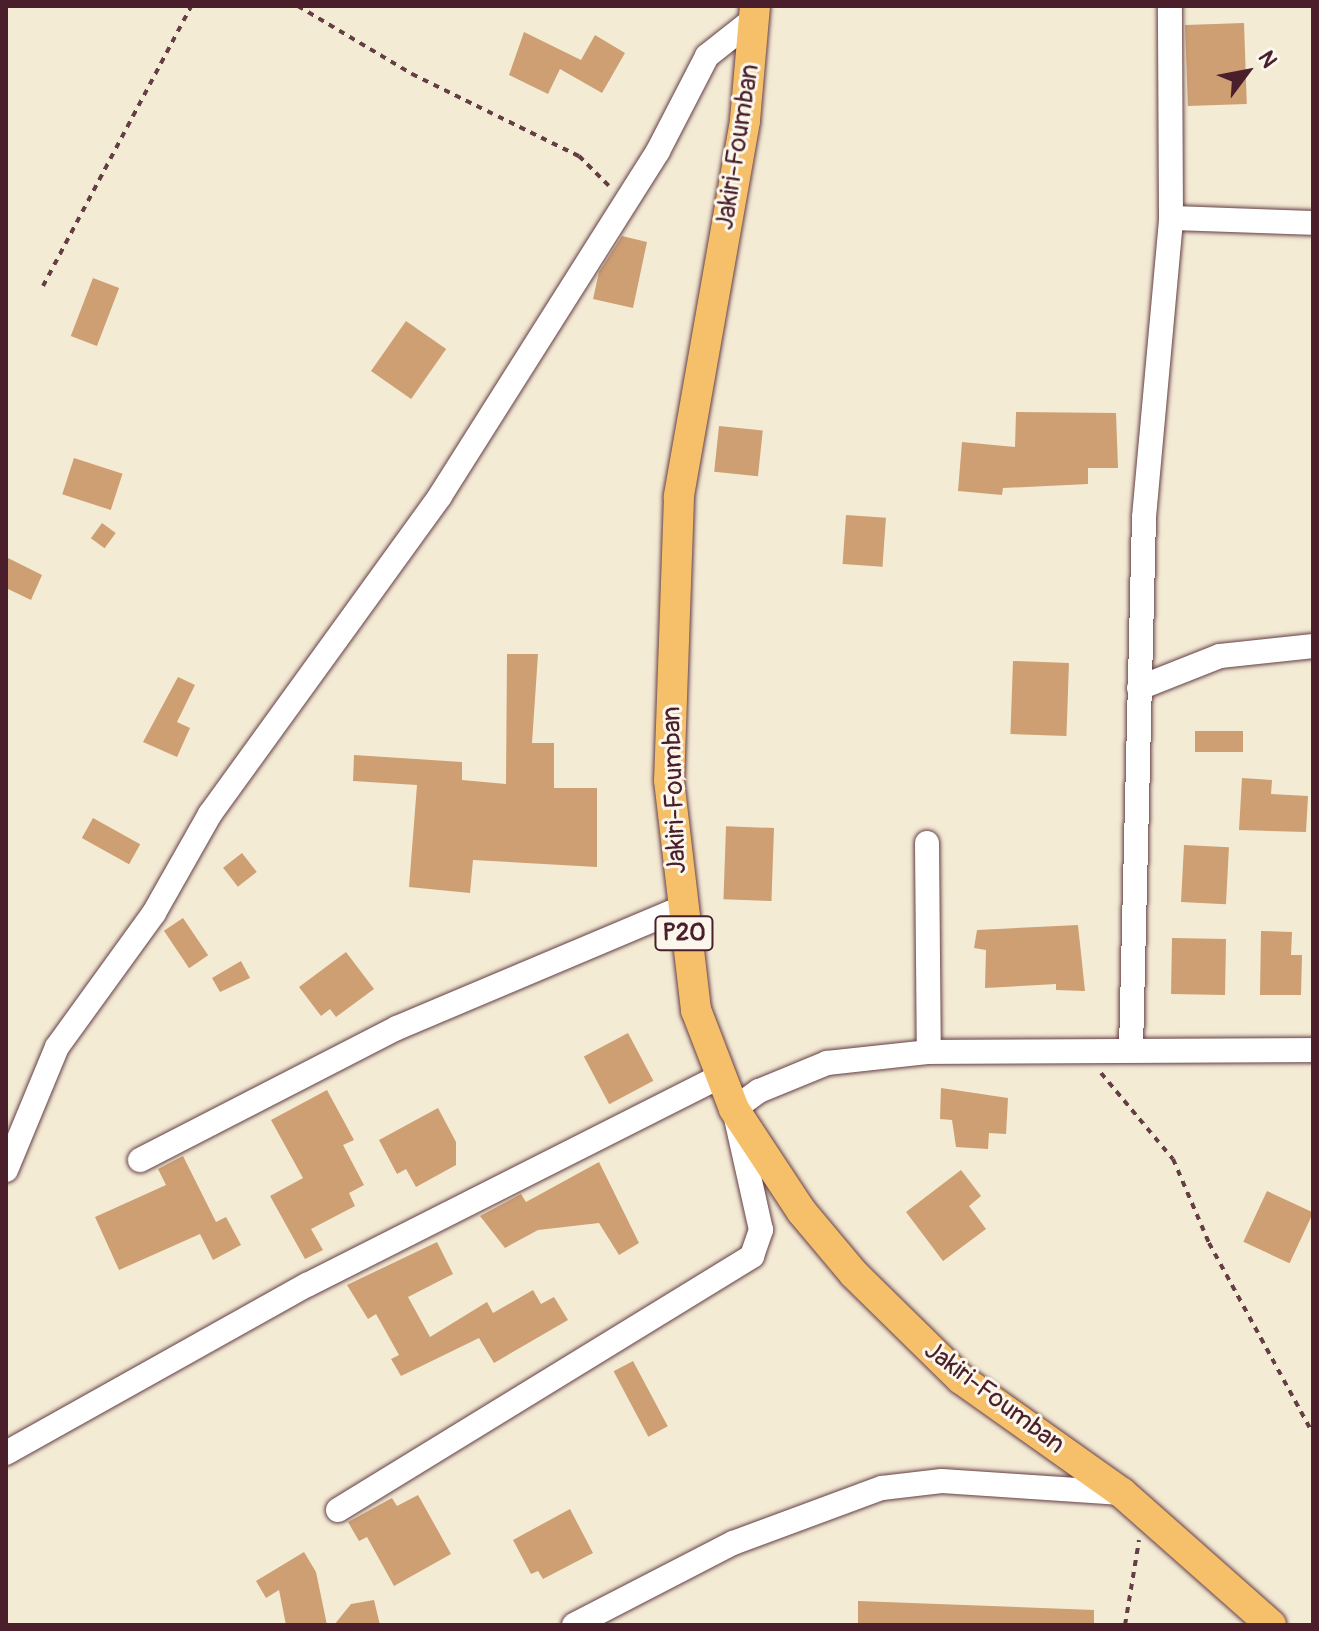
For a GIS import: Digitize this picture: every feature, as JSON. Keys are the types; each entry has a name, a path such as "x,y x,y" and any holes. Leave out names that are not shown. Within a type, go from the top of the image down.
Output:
{"main road":[{"name":"Jakiri-Foumban","path":"755,12 745,121 679,497 669,780 681,908 696,1010 719,1077 734,1109 802,1212 912,1335 961,1379 1122,1493 1271,1625"}],"street":[{"path":"1131,1049 1144,517 1171,218 1170,6"},
{"path":"6,1170 57,1047 154,913 210,814 440,496 621,199 658,151 707,56 755,12"},
{"path":"1171,218 1313,223"},
{"path":"1139,688 1220,656 1313,646"},
{"path":"927,843 929,1052"},
{"path":"140,1160 397,1028 681,908"},
{"path":"338,1510 752,1256 761,1230 734,1109 827,1063 929,1052 1313,1050"},
{"path":"6,1453 307,1285 719,1077"},
{"path":"574,1625 733,1543 882,1488 942,1481 1122,1493"}],"path":[{"path":"43,286 191,6"},
{"path":"298,6 412,74 579,156 621,199"},
{"path":"1084,1050 1173,1159 1209,1243 1313,1434"},
{"path":"1125,1625 1136,1549 1149,1515"}],"building":[{"path":"1244,23 1247,104 1188,106 1185,25"},
{"path":"524,32 581,60 595,35 625,53 602,93 560,69 548,94 509,75"},
{"path":"622,236 647,242 633,308 593,299 599,272"},
{"path":"93,278 119,288 97,346 71,336"},
{"path":"406,321 446,349 411,399 371,371"},
{"path":"1016,412 1116,413 1118,468 1088,468 1088,484 1003,488 1002,495 958,491 962,442 1015,447"},
{"path":"719,426 763,431 758,476 714,472"},
{"path":"74,458 123,474 111,510 62,494"},
{"path":"846,515 886,518 882,567 843,564"},
{"path":"102,523 116,533 105,548 91,538"},
{"path":"6,557 42,575 31,600 6,588"},
{"path":"507,654 538,654 532,743 554,743 554,788 597,788 597,867 473,860 470,893 409,887 417,785 353,781 354,755 462,762 462,780 506,784"},
{"path":"1013,661 1069,663 1066,736 1010,734"},
{"path":"178,677 195,685 177,722 190,728 177,757 143,742"},
{"path":"1195,731 1243,731 1243,752 1195,752"},
{"path":"1242,778 1272,780 1271,794 1308,796 1306,832 1239,830"},
{"path":"93,818 140,844 129,864 82,838"},
{"path":"726,826 774,828 771,901 723,899"},
{"path":"1184,845 1229,847 1226,904 1181,902"},
{"path":"242,853 257,872 238,887 223,868"},
{"path":"183,918 208,955 189,968 164,931"},
{"path":"1078,925 1085,991 1056,990 1056,984 985,988 986,950 974,948 977,930"},
{"path":"1261,931 1292,932 1291,955 1302,955 1301,995 1260,995"},
{"path":"1172,938 1226,939 1225,995 1171,994"},
{"path":"346,952 374,989 336,1017 330,1009 321,1016 299,987"},
{"path":"241,961 250,978 220,992 212,978"},
{"path":"628,1033 653,1081 609,1104 584,1056"},
{"path":"941,1088 1008,1098 1006,1134 989,1133 988,1149 956,1147 952,1120 940,1119"},
{"path":"327,1090 354,1140 343,1145 364,1185 349,1193 355,1206 311,1229 323,1250 305,1259 270,1196 303,1178 271,1120"},
{"path":"438,1108 456,1142 456,1165 416,1187 406,1169 397,1174 379,1140"},
{"path":"183,1156 216,1222 226,1217 241,1245 213,1260 200,1234 119,1270 95,1217 166,1185 158,1169"},
{"path":"599,1162 639,1243 619,1255 599,1223 538,1230 505,1248 480,1216 521,1194 526,1202"},
{"path":"961,1170 981,1196 969,1206 986,1229 943,1261 906,1212"},
{"path":"1267,1191 1313,1212 1290,1263 1243,1242"},
{"path":"437,1242 453,1274 408,1297 430,1337 487,1302 493,1313 533,1290 541,1304 554,1297 568,1320 494,1363 479,1338 401,1376 391,1359 399,1355 376,1314 368,1319 347,1285"},
{"path":"633,1361 668,1426 648,1437 614,1371"},
{"path":"418,1495 451,1554 394,1586 367,1537 359,1541 348,1522 392,1498 397,1506"},
{"path":"570,1509 593,1553 543,1579 538,1571 531,1574 513,1540"},
{"path":"304,1552 316,1572 327,1625 286,1625 279,1590 266,1598 256,1581"},
{"path":"374,1600 380,1625 334,1625 351,1604"},
{"path":"858,1601 1094,1610 1094,1625 858,1625"}]}
